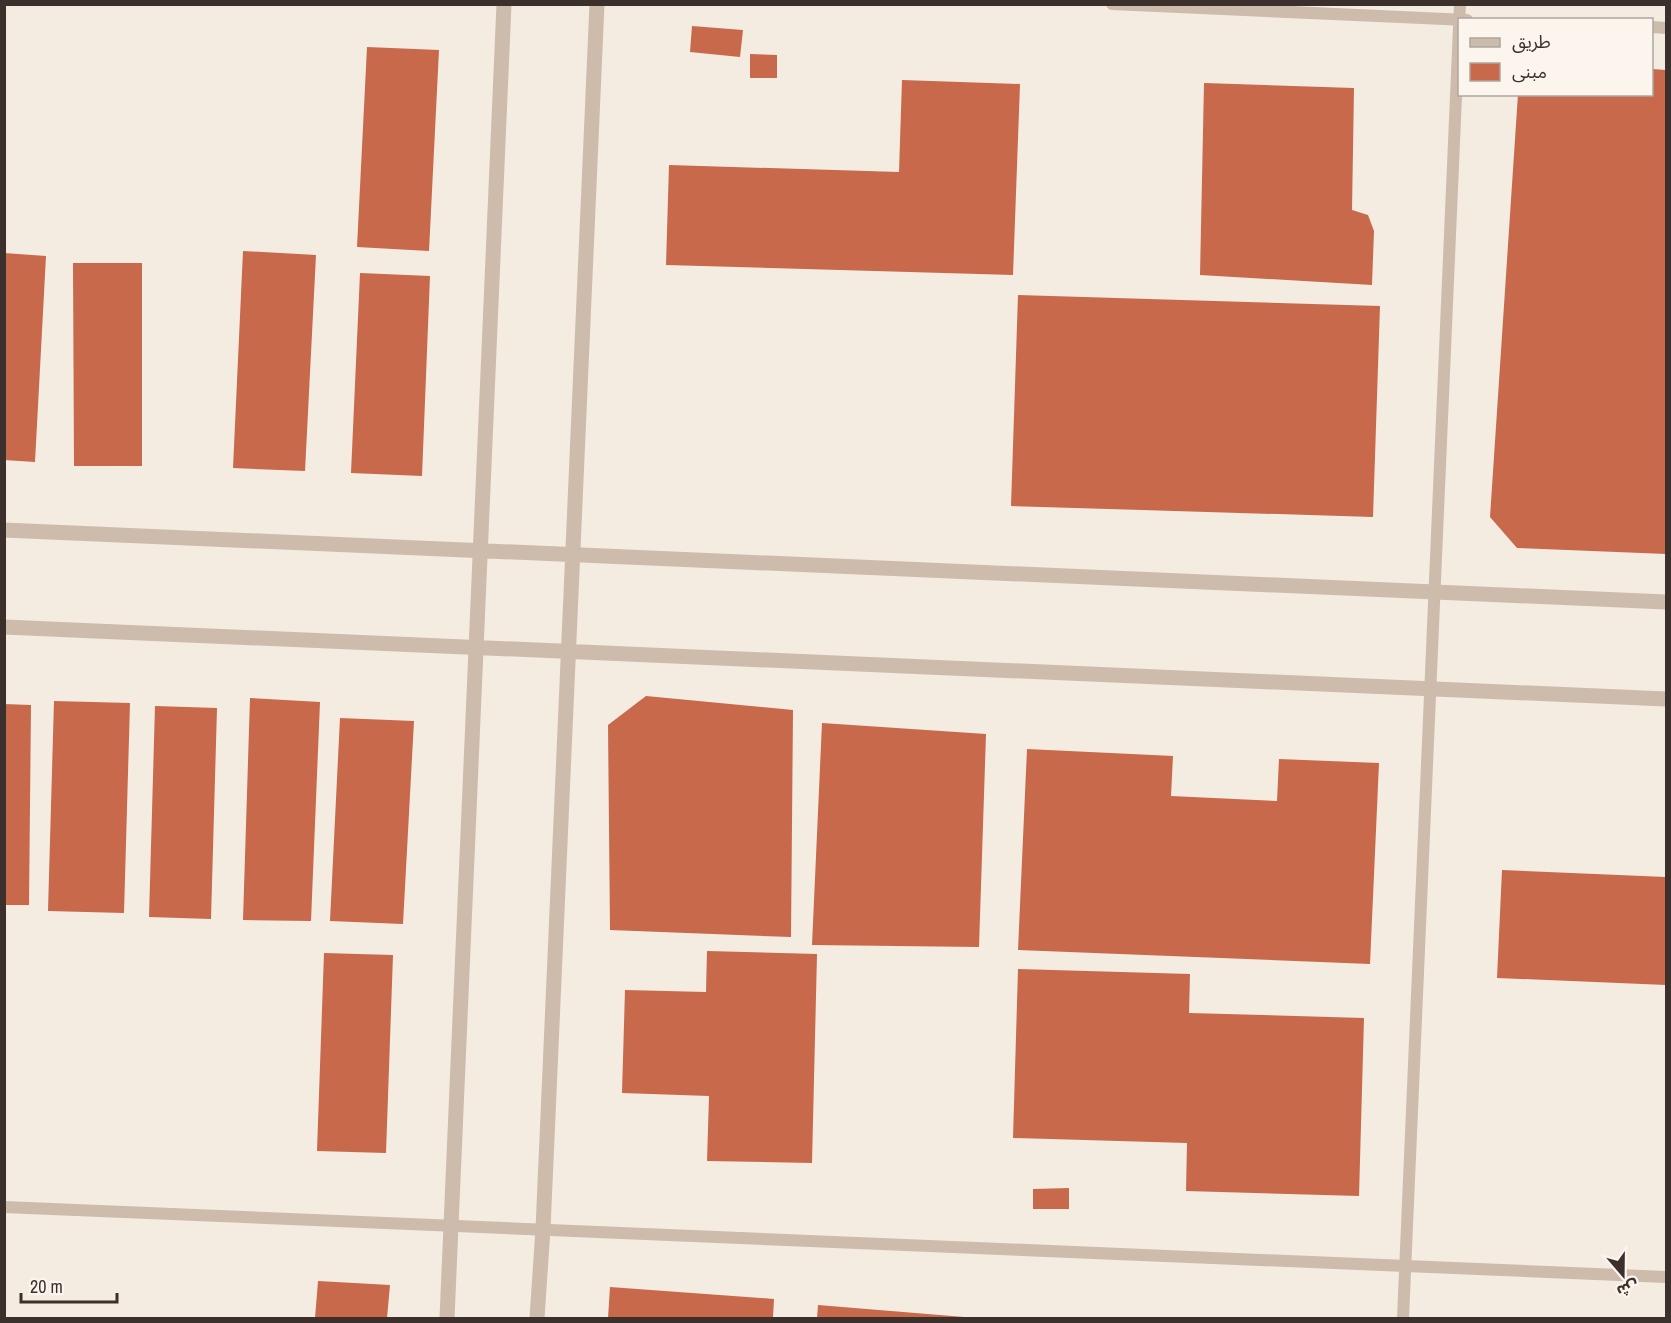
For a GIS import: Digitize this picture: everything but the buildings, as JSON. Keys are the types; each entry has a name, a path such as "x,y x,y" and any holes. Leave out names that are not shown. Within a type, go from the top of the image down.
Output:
{"street":[{"path":"447,1318 504,4"},
{"path":"537,1318 543,1230 597,4"},
{"path":"4,530 1666,602"},
{"path":"4,627 1666,699"}],"lane":[{"path":"1112,4 1458,19"},
{"path":"1403,1318 1458,42"},
{"path":"4,1207 1666,1277"}]}
